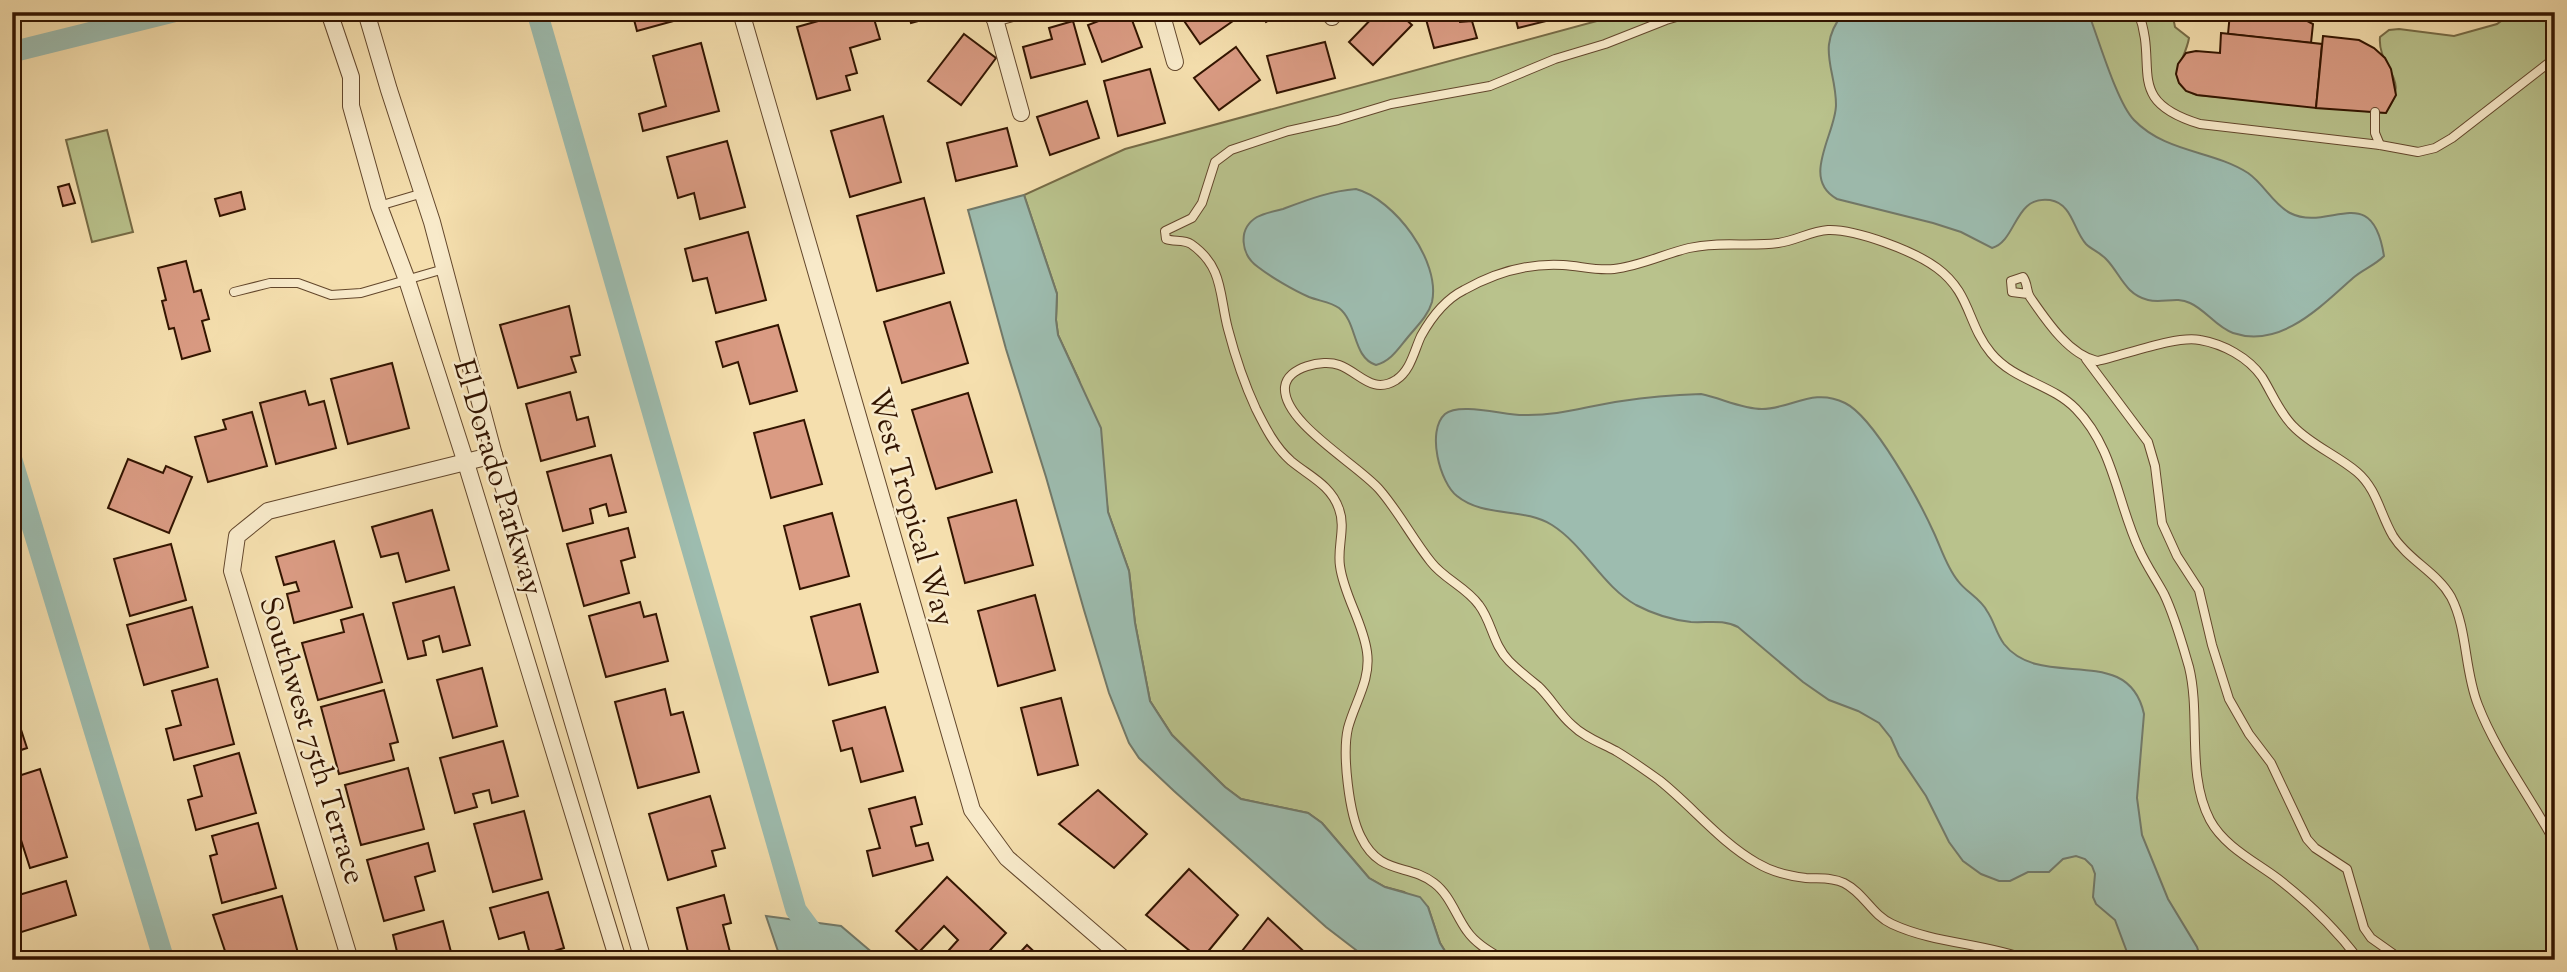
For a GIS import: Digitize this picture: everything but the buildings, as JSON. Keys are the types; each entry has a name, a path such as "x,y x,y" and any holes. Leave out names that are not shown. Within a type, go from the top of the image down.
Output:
{"street":[{"name":"El Dorado Parkway","path":"366,12 423,193 494,455 643,960"},
{"name":"West Tropical Way","path":"741,12 972,810 1007,858 1125,960"},
{"path":"1016,12 994,15 1021,113"},
{"path":"1161,12 1175,62"},
{"name":"El Dorado Parkway","path":"330,15 351,77 351,106 379,206 407,280 466,463 616,952"},
{"path":"466,463 494,455"},
{"name":"Southwest 75th Terrace","path":"350,960 232,571 237,536 268,511 466,463"}],"lane":[{"path":"330,15 350,12"},
{"path":"1504,960 1468,934 1439,887 1424,877 1385,864 1374,856 1361,838 1352,806 1346,744 1353,712 1367,678 1368,665 1363,634 1340,569 1342,529 1339,509 1317,478 1292,461 1266,429 1240,368 1227,325 1223,294 1211,264 1192,244 1166,239 1165,231 1192,218 1202,203 1215,162 1231,150 1288,131 1391,104 1490,86 1555,59 1694,12"},
{"path":"2138,12 2144,34 2147,84 2162,107 2177,117 2200,124 2380,145 2418,152 2435,148 2555,58"},
{"path":"2375,112 2375,134 2380,145"},
{"path":"379,206 423,193"},
{"path":"2029,960 2013,953 1897,926 1881,918 1847,884 1833,879 1787,875 1763,867 1739,852 1657,779 1574,728 1540,688 1503,656 1477,602 1433,565 1384,494 1313,434 1299,418 1286,393 1288,377 1298,370 1327,363 1340,365 1366,383 1378,386 1390,384 1400,378 1409,367 1421,336 1431,320 1456,293 1504,272 1531,267 1558,265 1618,269 1705,244 1776,243 1823,230 1870,239 1925,260 1944,273 1958,288 1967,303 1979,336 1999,362 2027,380 2063,397 2078,411 2103,447 2140,553 2166,598 2191,676 2202,795 2206,812 2215,828 2229,844 2309,905 2338,933 2360,960"},
{"path":"234,292 270,283 289,283 331,295 361,293 444,269"},
{"path":"2028,294 2066,341 2086,359 2148,442 2155,466 2162,523 2177,556 2199,590 2229,699 2249,734 2271,763 2307,839 2315,848 2347,869 2364,928 2382,947 2402,960"},
{"path":"2086,359 2096,361 2197,339 2230,350 2248,362 2260,375 2284,416 2295,428 2359,473 2370,484 2394,537 2406,552 2439,580 2450,596 2458,614 2477,704 2497,747 2555,843"},
{"path":"616,952 637,938"}],"green space":[{"path":"1630,12 2172,12 2175,27 2189,38 2178,71 2180,84 2186,90 2197,95 2385,113 2396,91 2381,48 2380,37 2389,30 2454,36 2497,24 2513,12 2555,12 2555,960 1455,960 1448,956 1440,943 1428,907 1404,892 1385,887 1369,878 1322,823 1308,813 1241,799 1172,735 1150,701 1135,623 1129,571 1108,512 1104,482 1079,380 1058,335 1057,294 1024,195 1125,149"},
{"path":"107,130 133,232 92,242 66,140"}],"shaded area":[{"path":"1844,12 2088,12 2121,99 2134,120 2147,131 2160,139 2234,165 2248,173 2290,213 2305,217 2359,214 2370,220 2378,233 2384,256 2299,322 2268,335 2251,336 2227,330 2196,306 2185,301 2153,301 2134,293 2107,260 2086,244 2068,212 2058,202 2038,200 2029,204 2007,237 1992,248 1961,232 1933,223 1837,199 1826,190 1821,180 1820,168 1836,105 1829,47 1835,25"},
{"path":"1356,189 1385,205 1412,234 1429,268 1433,286 1432,302 1425,316 1394,354 1376,365 1363,355 1345,314 1339,308 1303,294 1263,271 1248,256 1244,242 1246,228 1260,216 1310,199"},
{"path":"1024,195 1057,294 1058,335 1101,428 1108,512 1129,571 1135,623 1150,701 1172,735 1241,799 1308,813 1322,823 1369,878 1385,887 1420,897 1428,907 1440,943 1448,956 1455,960 1369,960 1326,927 1174,791 1139,758 1129,743 1109,693 1006,349 968,210"},
{"path":"1701,394 1762,409 1823,397 1845,403 1857,411 1882,442 1907,482 1951,570 1961,585 1984,606 2004,644 2020,658 2040,665 2103,672 2121,679 2135,692 2144,714 2137,798 2142,835 2168,899 2197,947 2201,960 2130,960 2115,920 2096,904 2093,897 2095,874 2085,859 2076,856 2063,859 2049,872 2028,872 2010,881 1999,881 1981,874 1963,861 1949,842 1926,796 1879,723 1858,711 1829,700 1803,682 1738,627 1721,622 1677,620 1636,605 1613,587 1574,544 1552,525 1529,516 1479,507 1457,496 1445,480 1437,457 1436,432 1439,422 1445,414 1460,409 1537,415 1661,396"},
{"path":"766,916 841,926 881,960 781,960"}],"waterway":[{"path":"12,52 173,12"},
{"path":"537,12 796,910 833,960"},
{"path":"12,460 164,960"}]}
